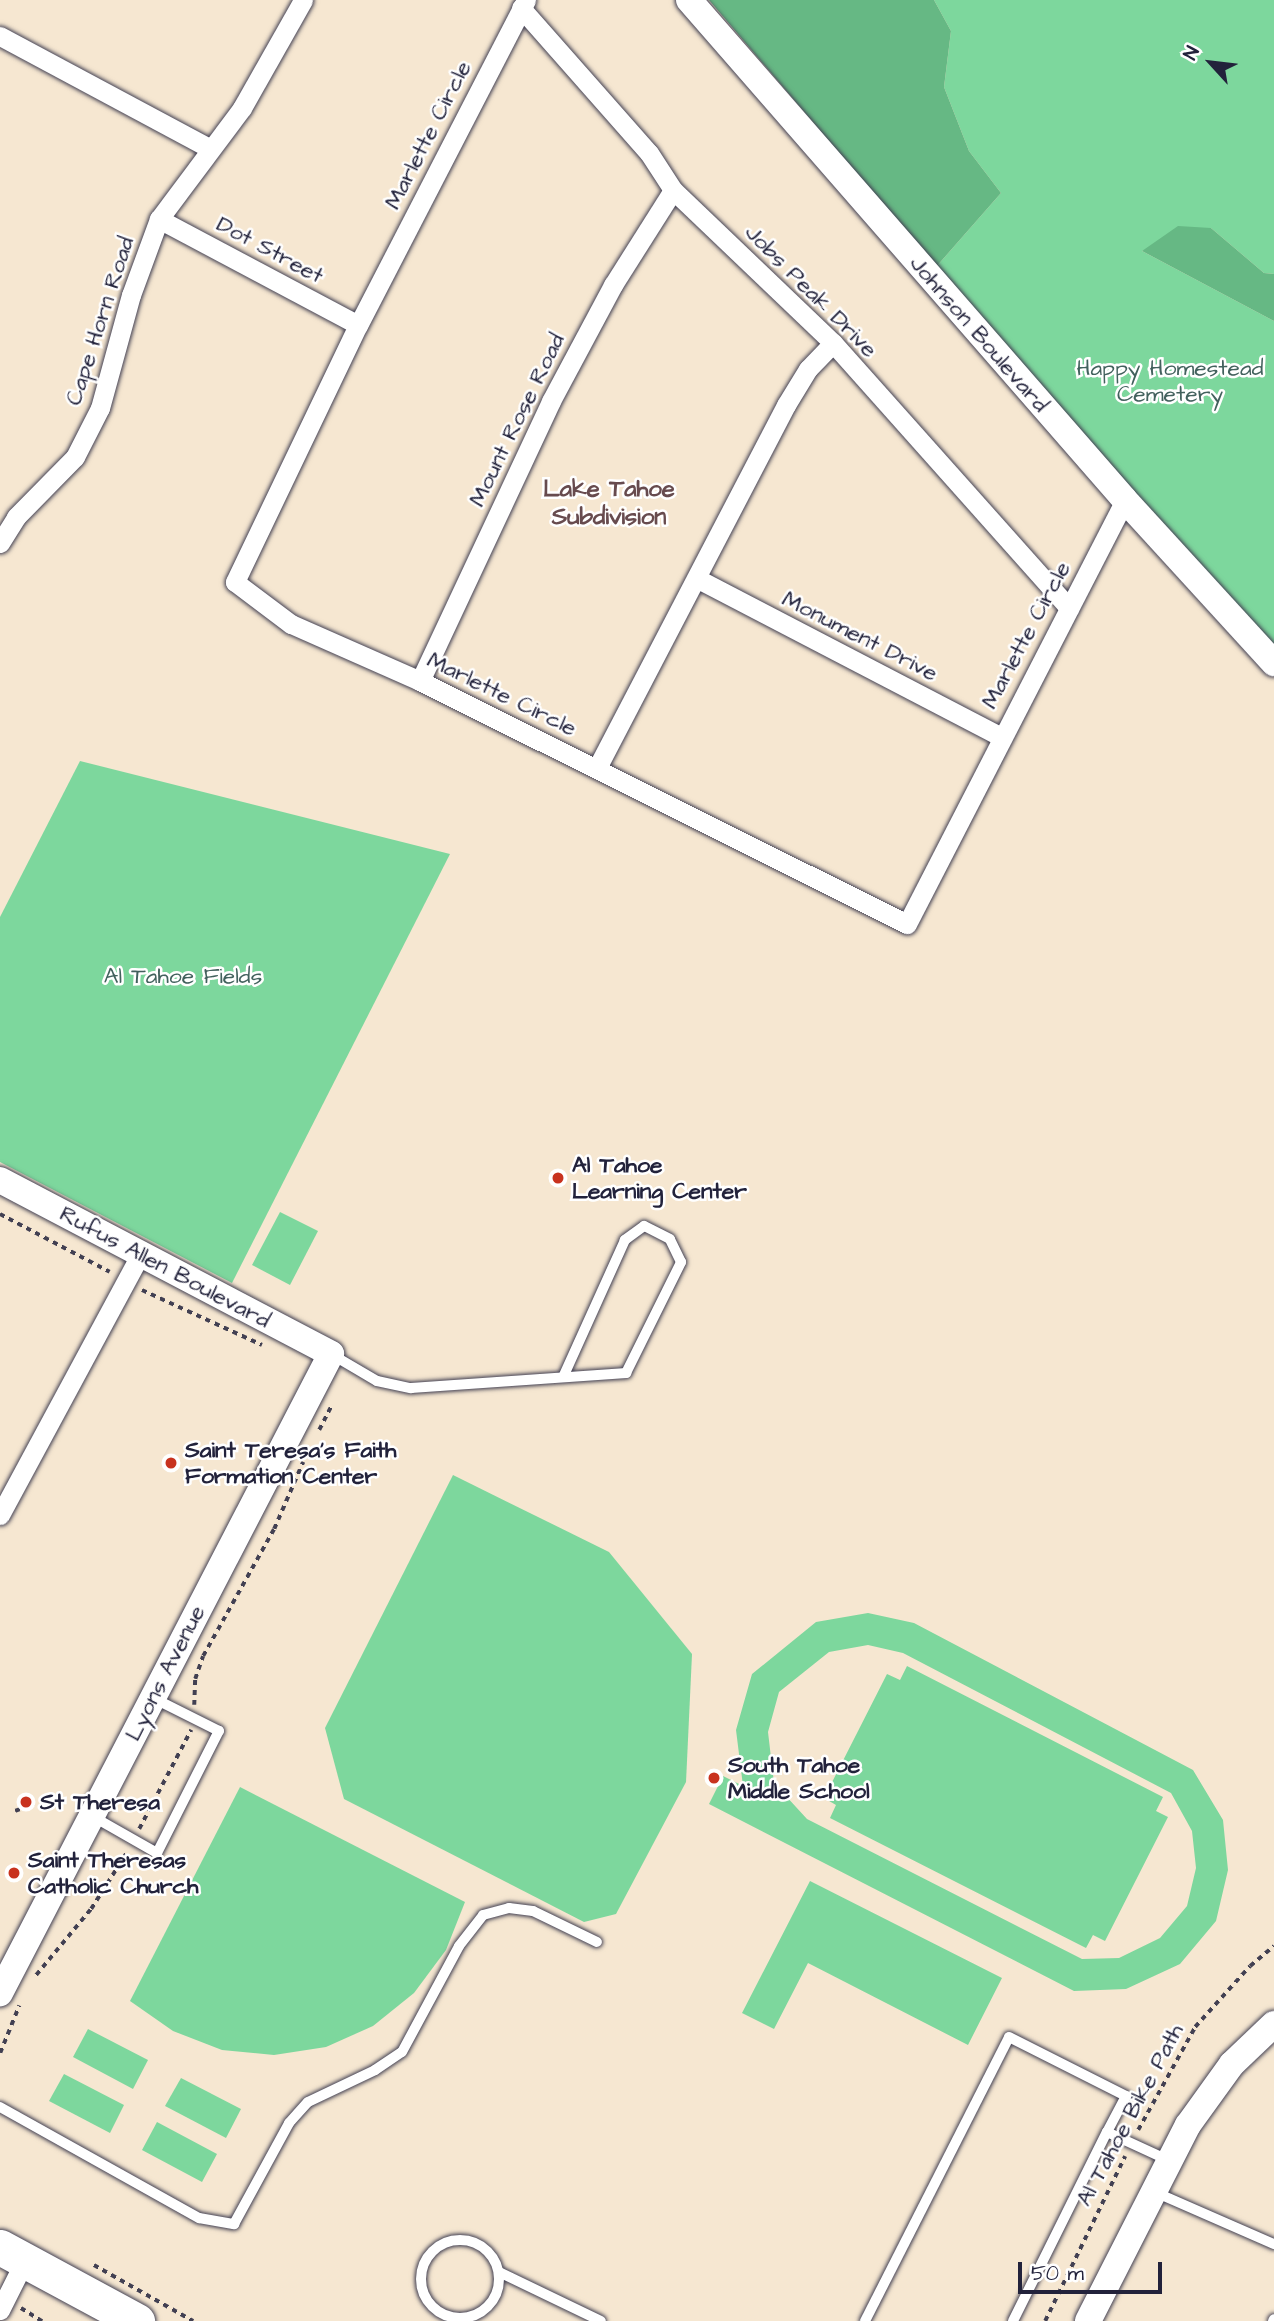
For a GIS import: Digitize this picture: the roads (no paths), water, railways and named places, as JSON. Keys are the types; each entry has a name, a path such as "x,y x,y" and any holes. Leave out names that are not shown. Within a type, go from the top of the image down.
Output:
{"highway":[{"path":"13,2253 137,2321"}],"street":[{"name":"Cape Horn Road","path":"0,543 16,517 75,457 100,408 131,295 159,219 209,148 242,108 303,0"},
{"name":"Johnson Boulevard","path":"689,0 1125,500 1274,663"},
{"name":"Marlette Circle","path":"524,4 358,325 234,582 291,624 420,681 907,924 1000,736 1125,500"},
{"name":"Jobs Peak Drive","path":"524,4 649,153 673,190 833,343 1069,608"},
{"path":"0,36 209,148"},
{"name":"Mount Rose Road","path":"420,681 551,401 613,285 673,190"},
{"name":"Dot Street","path":"159,219 358,325"},
{"path":"597,768 698,579 786,405 807,369 833,343"},
{"name":"Monument Drive","path":"698,579 1000,736"},
{"name":"Rufus Allen Boulevard","path":"0,1180 331,1354"},
{"path":"0,1515 140,1255"},
{"name":"Lyons Avenue","path":"11,1998 92,1816 331,1354"},
{"path":"1088,2321 1168,2161 1207,2096 1274,2024"},
{"path":"0,2310 13,2253"}],"lane":[{"path":"331,1354 377,1381 411,1388 564,1375 626,1373 681,1262 670,1239 644,1226 625,1240 564,1375"},
{"path":"92,1816 157,1853 219,1731 153,1698"},
{"path":"0,2107 199,2218 234,2224 289,2123 308,2102 402,2052 459,1946 482,1915 509,1908 533,1911 597,1942"},
{"path":"865,2321 1009,2037 1126,2096 1013,2321"},
{"path":"1107,2132 1168,2161"},
{"path":"1153,2191 1274,2244"},
{"path":"449,2241 474,2242 491,2254 499,2272 496,2297 477,2317 458,2320 434,2308 425,2295 421,2273 430,2254 449,2241"},
{"path":"499,2272 601,2321"}],"place":[{"name":"Al Tahoe Learning Center","path":"558,1178"},
{"name":"Saint Teresa's Faith Formation Center","path":"171,1463"},
{"name":"South Tahoe Middle School","path":"714,1778"},
{"name":"St Theresa","path":"26,1802"},
{"name":"Saint Theresas Catholic Church","path":"14,1873"}],"district":[{"name":"Lake Tahoe Subdivision","path":"609,504"}],"park label":[{"name":"Happy Homestead Cemetery","path":"1170,381"},
{"name":"Al Tahoe Fields","path":"183,976"}]}
